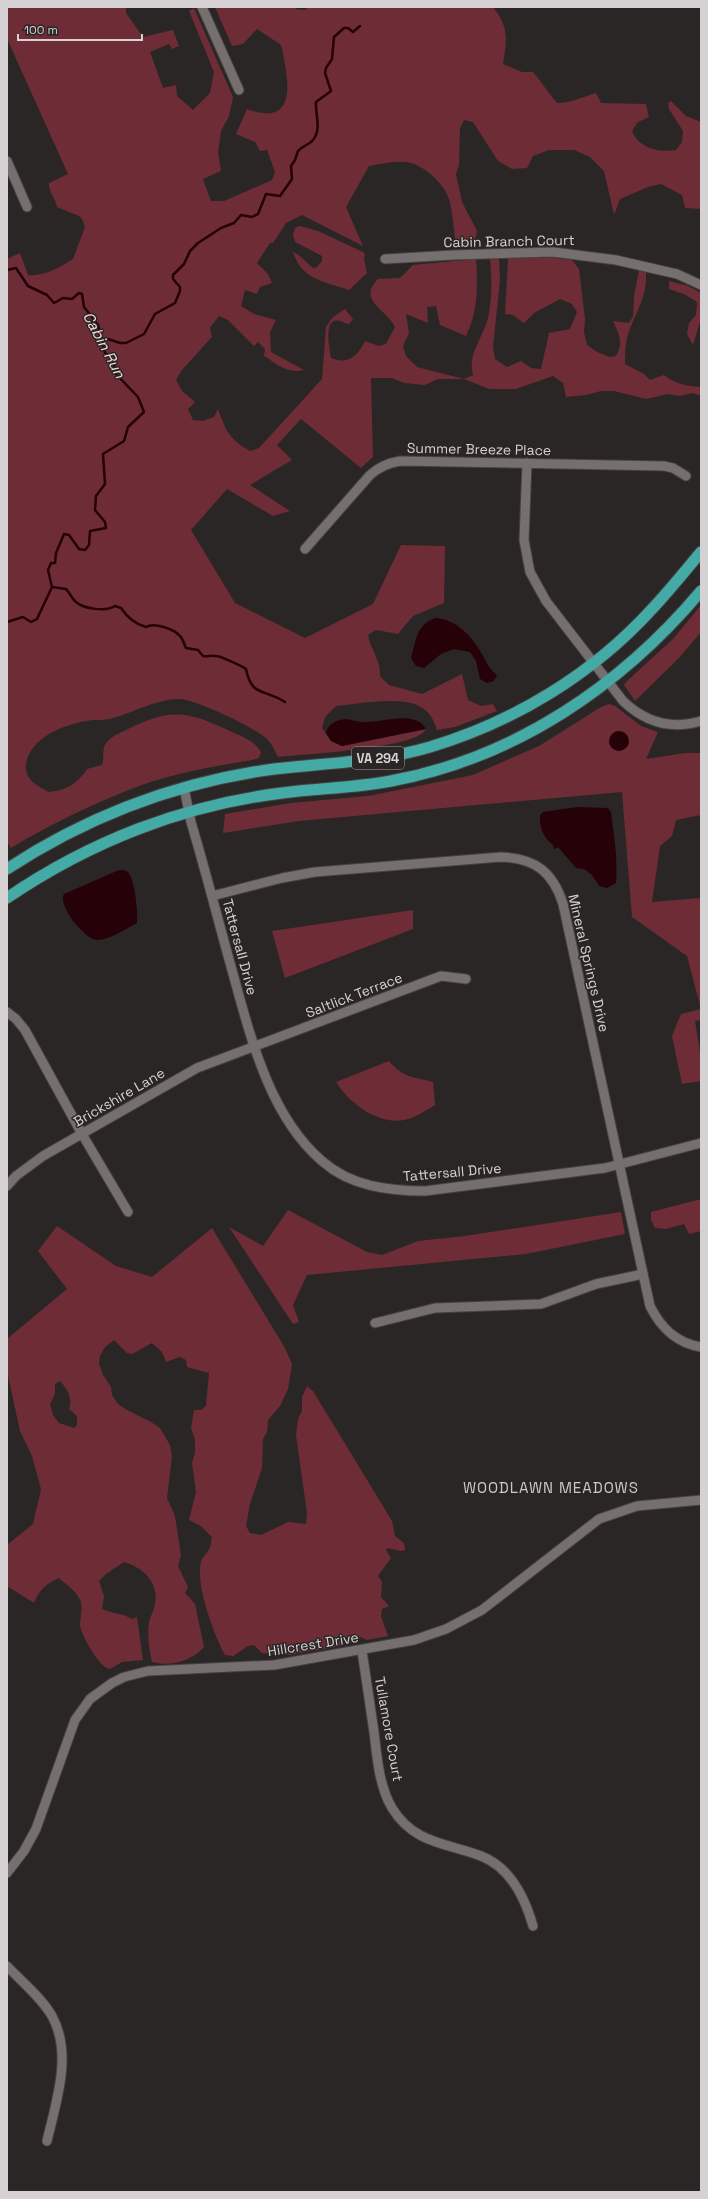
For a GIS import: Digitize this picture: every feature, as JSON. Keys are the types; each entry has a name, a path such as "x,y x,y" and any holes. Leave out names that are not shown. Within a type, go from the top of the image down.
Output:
{"highway":[{"name":"VA 294","path":"7,869 64,835 92,821 121,809 184,788 238,775 373,759 431,746 482,728 521,710 553,692 594,663 652,610 701,552"},
{"name":"VA 294","path":"7,898 52,870 89,850 144,826 189,812 275,794 391,781 446,767 475,757 531,732 582,702 655,642 701,591"}],"street":[{"path":"202,7 238,90"},
{"path":"7,161 27,207"},
{"name":"Cabin Branch Court","path":"385,259 553,252 616,260 677,274 701,285"},
{"name":"Summer Breeze Place","path":"305,549 370,475 380,467 400,462 664,466 673,468 686,476"},
{"path":"527,463 524,540 530,572 546,601 608,682 632,709 656,722 679,725 701,720"},
{"name":"Tattersall Drive","path":"184,788 189,812 254,1048 274,1094 290,1124 322,1162 345,1176 375,1187 397,1191 451,1189 619,1165 701,1143"},
{"name":"Mineral Springs Drive","path":"212,896 282,878 315,872 501,857 518,857 540,867 550,876 558,888 563,904 650,1306 658,1320 671,1336 684,1343 701,1347"},
{"name":"Saltlick Terrace","path":"254,1048 441,976 466,979"},
{"path":"7,1012 16,1019 25,1030 82,1134 128,1212"},
{"name":"Brickshire Lane","path":"7,1186 16,1176 43,1156 197,1068 254,1048"},
{"path":"375,1323 436,1308 541,1304 596,1284 643,1274"},
{"name":"Hillcrest Drive","path":"7,1873 24,1852 36,1829 75,1720 90,1699 112,1682 148,1670 274,1665 362,1651 414,1640 464,1620 482,1610 580,1532 605,1516 638,1506 701,1500"},
{"name":"Tullamore Court","path":"362,1651 378,1760 385,1792 392,1808 404,1822 422,1837 433,1842 481,1856 502,1869 514,1883 524,1902 533,1926"},
{"path":"7,1966 44,2005 61,2036 62,2064 47,2141"}],"shaded area":[{"path":"7,7 126,7 126,13 143,37 173,30 179,46 172,49 169,44 150,52 163,88 176,85 177,96 193,110 210,93 214,72 189,11 194,8 233,97 229,116 221,131 218,153 221,171 203,179 211,201 224,201 272,180 275,172 267,150 260,151 255,142 236,134 247,109 264,113 276,112 283,106 287,84 281,45 257,29 243,44 232,46 215,7 295,7 296,9 306,10 307,7 493,7 502,21 506,34 503,64 522,72 533,72 557,103 572,101 596,93 601,103 646,104 649,117 638,122 632,131 639,142 650,148 663,151 676,150 682,142 683,131 669,109 668,103 671,101 686,116 701,122 701,209 685,208 682,195 661,184 648,187 620,199 614,215 604,171 590,157 574,150 549,150 533,156 527,168 512,169 498,161 473,122 464,120 460,128 459,165 456,174 462,202 477,231 474,245 456,246 449,199 443,187 426,170 406,162 392,162 369,166 346,207 363,246 302,215 286,223 273,243 270,243 257,263 268,274 272,283 260,287 257,294 245,290 241,306 254,314 276,320 270,332 271,352 304,370 292,371 282,368 264,356 265,349 258,342 254,346 228,320 219,316 210,328 212,337 181,371 176,380 182,391 195,402 188,409 193,420 203,421 214,417 218,409 226,429 237,442 250,451 259,448 322,379 326,327 332,318 345,309 353,319 349,324 341,321 334,321 331,324 328,335 331,358 337,360 347,360 356,355 365,341 379,346 386,344 395,327 372,299 372,286 378,279 400,278 413,265 476,259 477,279 475,308 466,336 440,325 436,306 427,307 428,323 406,314 409,333 403,346 406,356 417,367 464,379 438,379 425,385 404,383 392,378 371,378 373,457 361,468 301,419 277,445 292,460 250,485 290,511 273,516 227,489 191,530 235,603 305,638 373,604 401,545 445,546 444,603 413,616 398,634 376,630 368,635 379,665 380,676 389,685 422,694 462,674 468,700 481,706 493,704 497,711 455,727 437,730 429,713 416,704 382,701 336,706 325,717 322,728 331,741 342,746 426,729 418,736 382,746 278,757 267,739 250,728 212,709 180,699 154,703 110,719 89,720 77,723 49,734 34,747 29,755 26,769 29,778 49,792 66,788 79,779 87,769 102,765 105,744 112,737 145,721 158,717 170,715 193,716 217,725 248,740 261,752 259,758 252,760 209,767 139,786 74,814 11,848 7,842 7,259 20,253 28,275 52,271 73,259 85,227 79,216 57,207 50,189 49,183 68,174 8,41"},
{"path":"300,226 318,231 365,253 364,259 367,273 349,290 322,281 308,274 297,261 293,252 299,255 313,268 317,267 322,261 322,256 295,242 293,235 295,228"},
{"path":"508,258 555,258 572,260 579,269 585,319 584,332 587,345 597,352 610,357 616,356 620,347 619,334 613,321 629,323 633,316 634,296 639,270 646,272 645,289 627,339 625,364 644,374 650,380 664,375 672,381 681,384 701,387 701,396 693,393 680,396 668,394 646,399 614,391 601,391 586,395 566,397 563,383 553,376 516,389 489,389 464,379 473,375 472,360 476,346 488,318 491,288 490,259 499,259 500,280 493,347 495,359 507,367 521,361 531,368 541,369 549,333 570,329 577,312 572,304 560,299 534,313 524,323 513,315 505,314"},
{"path":"669,281 688,286 701,293 701,319 693,345 687,334 689,323 696,315 697,302 686,295 669,289"},
{"path":"701,605 701,632 679,658 635,701 624,685 673,639"},
{"path":"435,618 455,624 466,632 479,649 489,667 497,675 494,681 487,683 480,679 476,661 470,652 454,649 441,654 424,668 416,666 411,658 418,634 424,625"},
{"path":"609,704 615,706 641,726 658,732 646,759 685,753 701,753 701,815 676,820 672,836 660,846 652,902 701,898 701,1009 687,956 632,917 622,792 299,821 223,833 225,814 291,803 368,796 473,775 539,746 601,707"},
{"path":"407,718 421,723 426,729 342,746 331,741 326,733 331,724 339,720 346,719 359,722 375,722"},
{"path":"619,731 626,734 629,741 626,748 619,751 612,748 609,741 612,734"},
{"path":"577,807 608,808 611,812 615,848 616,883 607,888 599,886 592,875 584,869 576,868 558,847 555,849 553,847 542,832 540,815 543,812"},
{"path":"119,870 125,870 130,876 134,889 137,923 117,934 102,940 97,940 86,934 73,921 65,906 63,899 64,894"},
{"path":"413,910 413,929 285,978 272,931"},
{"path":"701,1009 701,1020 695,1021 701,1058 701,1081 682,1084 672,1036 681,1014"},
{"path":"389,1061 403,1073 433,1082 435,1105 412,1118 394,1121 384,1119 374,1116 356,1105 348,1098 336,1082"},
{"path":"701,1199 701,1231 689,1234 684,1224 666,1229 655,1228 651,1220 651,1212"},
{"path":"288,1210 367,1252 382,1255 418,1241 465,1236 621,1212 625,1234 526,1254 307,1275 293,1305 299,1322 293,1324 229,1227 263,1246"},
{"path":"57,1226 116,1266 152,1277 212,1228 285,1348 292,1364 288,1389 280,1406 268,1420 267,1432 263,1439 262,1468 250,1504 246,1526 250,1533 261,1535 288,1522 306,1524 307,1513 296,1435 298,1419 302,1411 302,1397 307,1386 313,1391 392,1521 395,1536 404,1543 405,1550 401,1551 387,1548 386,1550 391,1558 378,1576 382,1582 381,1597 389,1606 382,1609 381,1616 388,1636 367,1640 361,1637 357,1641 350,1643 346,1639 340,1641 341,1646 289,1655 262,1653 254,1645 248,1646 233,1656 225,1655 211,1623 203,1596 201,1583 201,1562 210,1548 212,1537 201,1526 189,1520 196,1492 192,1463 195,1453 195,1440 191,1428 194,1410 201,1410 206,1406 209,1373 187,1367 186,1360 180,1357 166,1362 162,1352 152,1343 132,1354 127,1353 114,1340 105,1347 100,1356 99,1363 103,1375 111,1387 112,1395 118,1404 160,1428 170,1445 172,1457 167,1498 175,1516 181,1555 178,1566 188,1587 185,1593 195,1604 204,1647 193,1656 180,1662 166,1664 152,1662 148,1627 156,1600 155,1592 150,1579 145,1573 139,1568 124,1562 106,1574 99,1581 104,1596 102,1609 132,1619 137,1617 143,1660 122,1662 110,1669 106,1668 96,1658 81,1630 80,1625 82,1608 79,1598 59,1578 51,1582 38,1594 34,1603 7,1586 7,1545 33,1524 41,1489 32,1456 20,1431 7,1371 7,1339 67,1289 38,1251","holes":["60,1381 70,1397 69,1409 77,1416 77,1425 74,1428 59,1423 53,1415 50,1404 55,1394 55,1384"]}],"waterway":[{"path":"103,341 108,339 120,343 126,343 144,334 155,314 175,303 180,287 173,279 173,275 184,264 190,251 198,243 221,228 234,223 241,215 252,217 258,214 266,194 280,196 292,179 291,166 298,151 311,142 316,136 318,126 316,102 331,91 325,73 326,68 332,59 334,37 344,28 348,28 353,32 360,26"},
{"name":"Cabin Run","path":"7,270 16,268 28,286 47,295 54,303 63,298 72,299 79,293 82,294 84,307 98,325 105,353 113,360 116,374 138,397 144,412 128,427 124,441 103,454 105,484 96,496 95,510 105,522 106,528 90,531 89,545 85,550 79,549 69,535 64,534 56,553 55,563 51,563 48,570 52,587 37,619 31,622 23,617 7,622"},
{"path":"52,587 66,589 75,601 89,608 106,609 115,606 121,608 132,620 142,626 146,627 154,625 173,631 181,637 186,648 198,650 203,656 218,656 246,669 255,688 285,702"}],"district":[{"name":"WOODLAWN MEADOWS","path":"551,1488"}]}
